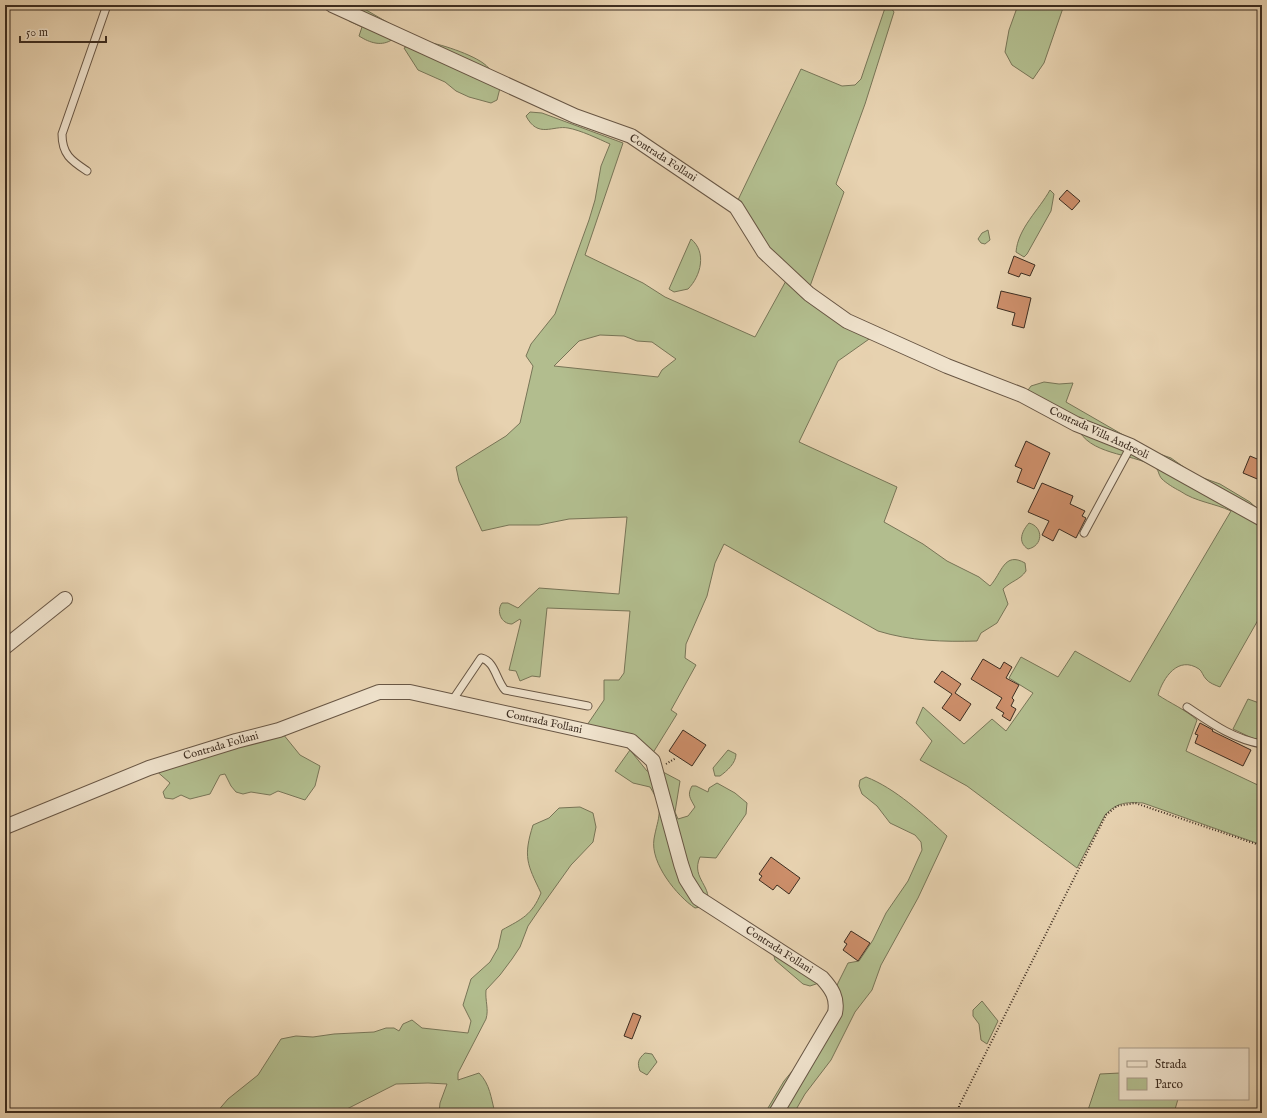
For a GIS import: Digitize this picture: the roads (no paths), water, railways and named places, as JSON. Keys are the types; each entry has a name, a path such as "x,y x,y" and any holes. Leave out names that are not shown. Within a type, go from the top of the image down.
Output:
{"street":[{"name":"Contrada Follani","path":"332,5 575,116 632,136 736,207 764,252 809,294 847,321 909,349"},
{"name":"Contrada Villa Andreoli","path":"909,349 954,369 1022,395 1076,424 1131,446 1262,519"},
{"path":"5,648 65,599"},
{"name":"Contrada Follani","path":"5,828 149,768 236,741 279,730 379,692 410,692 631,741 653,761 681,864 686,879 698,898 822,978 830,987 836,998 835,1013 776,1113"}],"lane":[{"path":"87,171 71,160 63,148 62,134 107,5"},
{"path":"1084,533 1131,446"},
{"path":"452,701 481,658 491,664 500,685 505,690 588,706"},
{"path":"1187,707 1224,731 1244,741 1262,744"}]}
